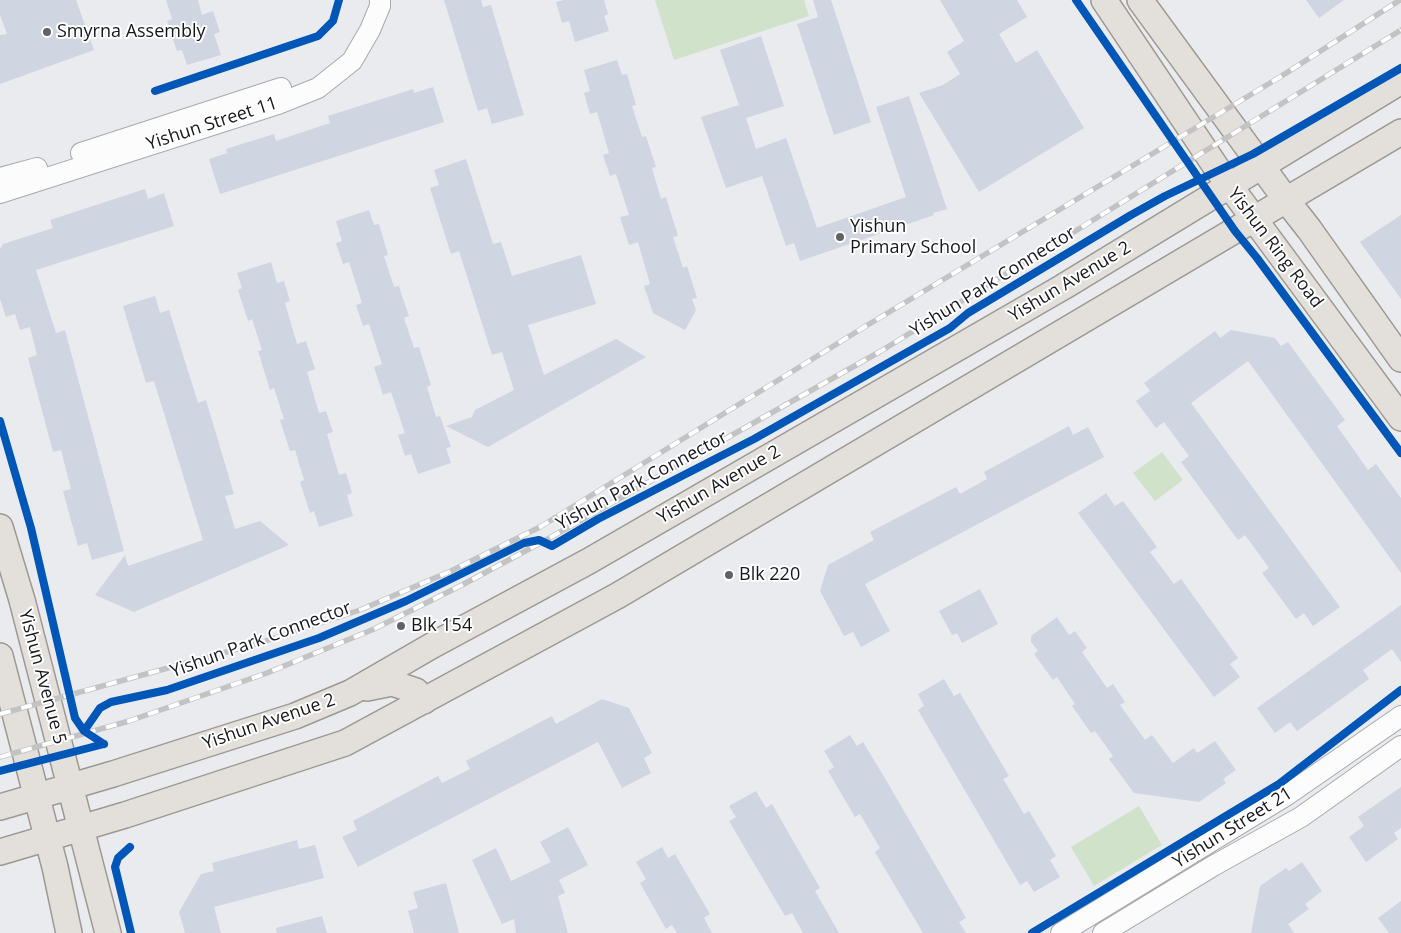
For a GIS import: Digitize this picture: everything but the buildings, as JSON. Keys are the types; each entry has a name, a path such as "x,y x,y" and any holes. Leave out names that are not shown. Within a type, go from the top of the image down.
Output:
{"main road":[{"name":"Yishun Ring Road","path":"1104,0 1229,186 1401,418"},
{"name":"Yishun Ring Road","path":"1140,0 1309,229 1401,359"},
{"name":"Yishun Avenue 2","path":"0,807 295,716 350,693 442,640 589,561 1063,287 1401,81"},
{"path":"0,852 82,828 345,744 617,596 1401,132"},
{"name":"Yishun Avenue 5","path":"0,527 22,600 108,933"},
{"name":"Yishun Avenue 5","path":"0,656 70,933"},
{"path":"350,693 380,684 392,683 416,691 424,701"}],"street":[{"name":"Yishun Street 11","path":"0,178 273,91 312,76 344,49 358,25 367,4 366,0"},
{"name":"Yishun Street 11","path":"0,193 278,104 318,88 352,61 370,30 380,6 380,0"},
{"name":"Yishun Street 21","path":"1061,933 1287,795 1401,716"},
{"name":"Yishun Street 21","path":"1103,933 1213,866 1301,818 1401,746"}],"green space":[{"path":"655,0 804,0 809,16 674,60"},
{"path":"1162,452 1183,480 1155,501 1133,473"},
{"path":"1139,806 1162,845 1094,886 1071,847"}],"railway":[{"path":"0,714 259,643 360,610 451,571 540,527 866,326 1280,77 1400,0"},
{"path":"0,757 129,721 267,673 374,629 462,585 546,540 881,351 1401,30"}],"cycle path":[{"path":"155,91 318,36 333,21 339,0"},
{"path":"1076,0 1235,231 1401,453"},
{"name":"Yishun Park Connector","path":"84,731 100,708 111,702 167,690 319,638 406,601 524,543 539,540 552,546 598,519 754,439 950,328 968,313 1131,215 1165,196 1253,154 1401,68"},
{"path":"0,421 31,528 75,718 84,731 104,744"},
{"path":"1032,933 1279,784 1401,690"},
{"path":"0,771 104,744"},
{"path":"130,847 118,858 115,867 131,933"}],"place":[{"name":"Smyrna Assembly","path":"47,32"},
{"name":"Yishun Primary School","path":"840,237"},
{"name":"Blk 220","path":"729,575"},
{"name":"Blk 154","path":"401,626"}]}
